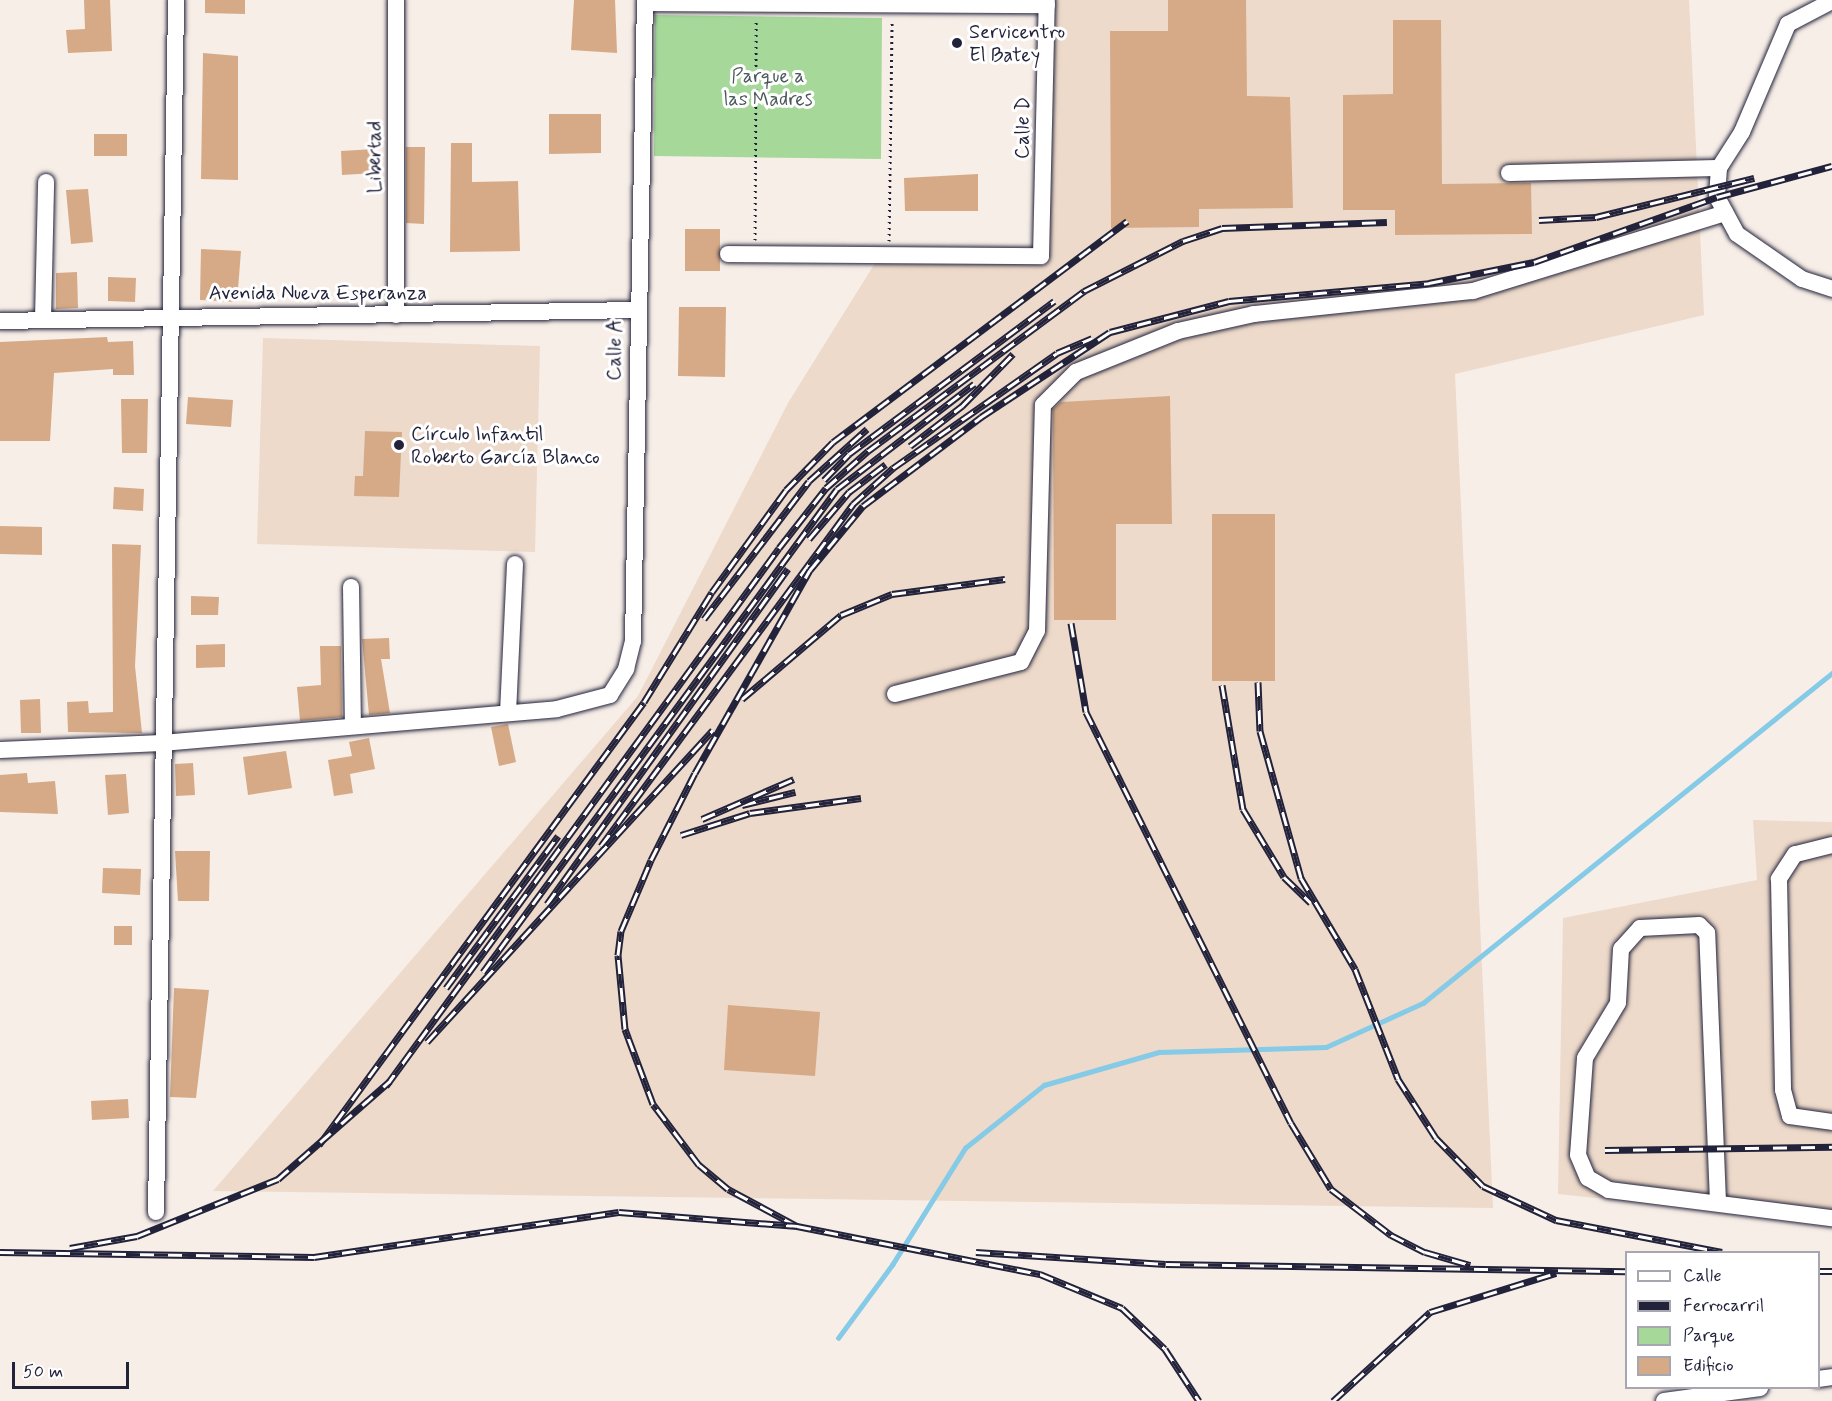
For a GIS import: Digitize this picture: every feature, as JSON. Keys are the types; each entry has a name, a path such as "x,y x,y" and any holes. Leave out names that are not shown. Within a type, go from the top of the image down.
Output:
{"street":[{"path":"156,1212 176,0"},
{"name":"Libertad","path":"396,0 396,315"},
{"path":"645,1 1047,3"},
{"name":"Calle A","path":"508,713 557,709 610,695 626,669 633,640 637,310 645,1"},
{"path":"1832,1 1788,24 1742,132 1719,168 1717,197 1737,234 1802,279 1832,289"},
{"name":"Calle D","path":"889,255 1041,256 1047,3"},
{"path":"1509,173 1719,168"},
{"path":"43,319 46,182"},
{"path":"895,694 1021,662 1037,631 1043,405 1076,372 1178,331 1254,315 1473,291 1725,213"},
{"path":"728,254 889,255"},
{"name":"Avenida Nueva Esperanza","path":"0,321 171,315 396,315 637,310"},
{"path":"0,750 162,743 508,713 515,564"},
{"path":"351,587 353,726"},
{"path":"1832,845 1795,854 1779,879 1783,1090 1790,1116 1832,1122"},
{"path":"1718,1202 1707,933 1699,924 1640,928 1621,949 1618,1003 1585,1058 1578,1155 1588,1178 1609,1190 1832,1218"},
{"path":"1664,1401 1754,1389"}],"path":[{"path":"889,255 892,1"},
{"path":"755,254 756,2"}],"shaded area":[{"path":"1052,0 1689,0 1704,315 1455,374 1493,1208 213,1191 638,696 788,403 875,263 1046,260"},
{"name":"Círculo Infantil Roberto García Blanco","path":"263,338 540,346 535,552 257,544"},
{"path":"1753,820 1832,822 1832,1223 1558,1194 1563,918 1757,880"}],"green space":[{"name":"Parque a las Madres","path":"655,15 882,18 881,159 654,156"}],"building":[{"path":"84,0 110,0 112,51 68,53 66,30 85,29"},
{"path":"205,0 245,0 245,14 205,13"},
{"path":"574,0 615,0 617,53 571,50"},
{"path":"1168,0 1246,0 1247,96 1290,97 1293,208 1199,209 1199,227 1111,228 1110,31 1168,31"},
{"path":"1393,20 1441,20 1442,184 1531,183 1532,234 1395,235 1395,210 1343,210 1343,95 1393,94"},
{"path":"203,53 238,56 238,180 201,179"},
{"path":"549,114 601,114 601,153 549,154"},
{"path":"94,134 127,134 127,156 94,156"},
{"path":"451,143 472,143 472,182 518,181 520,251 450,252"},
{"path":"406,147 425,147 424,224 406,223"},
{"path":"374,149 375,173 342,175 341,151"},
{"path":"978,174 978,211 905,211 904,178"},
{"path":"88,189 93,242 71,244 66,190"},
{"path":"685,229 720,229 720,271 685,271"},
{"path":"201,249 241,251 237,302 200,300"},
{"path":"77,272 78,308 56,309 56,273"},
{"path":"108,277 136,278 135,302 108,301"},
{"path":"679,307 726,307 725,377 678,376"},
{"path":"107,337 108,342 133,341 134,375 113,375 113,369 54,373 50,441 0,441 0,342"},
{"path":"1170,396 1172,524 1116,524 1116,620 1054,620 1053,409 1061,402"},
{"path":"188,397 233,400 231,427 186,424"},
{"path":"121,399 148,399 147,453 122,453"},
{"path":"365,431 402,432 399,497 354,496 355,476 363,476"},
{"path":"114,487 144,489 143,511 113,509"},
{"path":"1212,514 1275,514 1275,681 1212,681"},
{"path":"0,526 42,527 42,555 0,554"},
{"path":"112,544 141,545 135,666 142,733 68,732 67,702 88,701 89,713 113,712"},
{"path":"191,596 219,597 218,615 191,615"},
{"path":"389,638 390,659 381,659 390,713 369,715 362,639"},
{"path":"225,644 225,667 196,668 196,645"},
{"path":"320,646 341,646 342,717 300,721 297,687 321,685"},
{"path":"40,699 41,733 21,733 20,700"},
{"path":"508,724 516,762 499,766 491,727"},
{"path":"369,738 375,769 350,774 353,793 334,796 328,760 352,756 349,742"},
{"path":"286,751 292,788 248,795 243,757"},
{"path":"193,763 195,795 176,796 175,764"},
{"path":"27,773 28,783 55,781 58,814 0,812 0,775"},
{"path":"126,774 129,813 108,815 105,775"},
{"path":"175,851 210,851 209,901 178,901"},
{"path":"103,868 141,869 140,895 102,893"},
{"path":"114,926 132,926 132,945 114,945"},
{"path":"174,988 209,990 196,1098 170,1097"},
{"path":"728,1005 820,1012 815,1076 724,1070"},
{"path":"128,1099 129,1118 92,1120 91,1101"}],"waterway":[{"path":"838,1338 892,1265 965,1148 1044,1085 1159,1052 1326,1047 1423,1003 1832,673"}],"railway":[{"path":"797,1226 728,1189 699,1165 653,1104 625,1029 618,955 621,931 651,860 695,773 810,570 863,506 981,417 1110,332 1229,301 1429,283 1534,262 1717,197 1832,166"},
{"path":"1539,220 1596,217 1754,178"},
{"path":"319,1145 644,702 712,592 786,490 833,442 1127,221"},
{"path":"386,1086 779,548 826,488 868,451 1084,291 1183,241 1222,228 1387,222"},
{"path":"824,480 849,454 1054,301"},
{"path":"601,846 853,504 893,468 1057,353 1092,338"},
{"path":"910,446 962,406 1013,354"},
{"path":"483,972 837,489 974,384"},
{"path":"704,619 809,481 867,429"},
{"path":"809,539 849,492 886,464"},
{"path":"547,904 788,568"},
{"path":"742,699 841,615 892,594 1005,579"},
{"path":"1071,623 1086,712 1291,1123 1331,1189 1391,1235 1425,1252 1470,1265"},
{"path":"1258,682 1260,731 1301,878 1355,969 1398,1079 1436,1138 1483,1186 1556,1220 1717,1251"},
{"path":"1222,685 1243,809 1284,877 1311,903"},
{"path":"427,1042 713,730"},
{"path":"702,819 794,779"},
{"path":"742,805 795,792"},
{"path":"681,835 750,813 861,798"},
{"path":"446,988 558,836"},
{"path":"70,1248 137,1236 278,1179 390,1081"},
{"path":"1605,1150 1832,1147"},
{"path":"0,1252 314,1257 619,1212 797,1226 1040,1274 1122,1308 1165,1349 1199,1401"},
{"path":"976,1252 1166,1264 1625,1271"},
{"path":"1820,1271 1832,1271"},
{"path":"1333,1401 1430,1312 1556,1273"}],"place":[{"name":"Servicentro El Batey","path":"957,43"},
{"name":"Círculo Infantil Roberto García Blanco","path":"399,445"}]}
